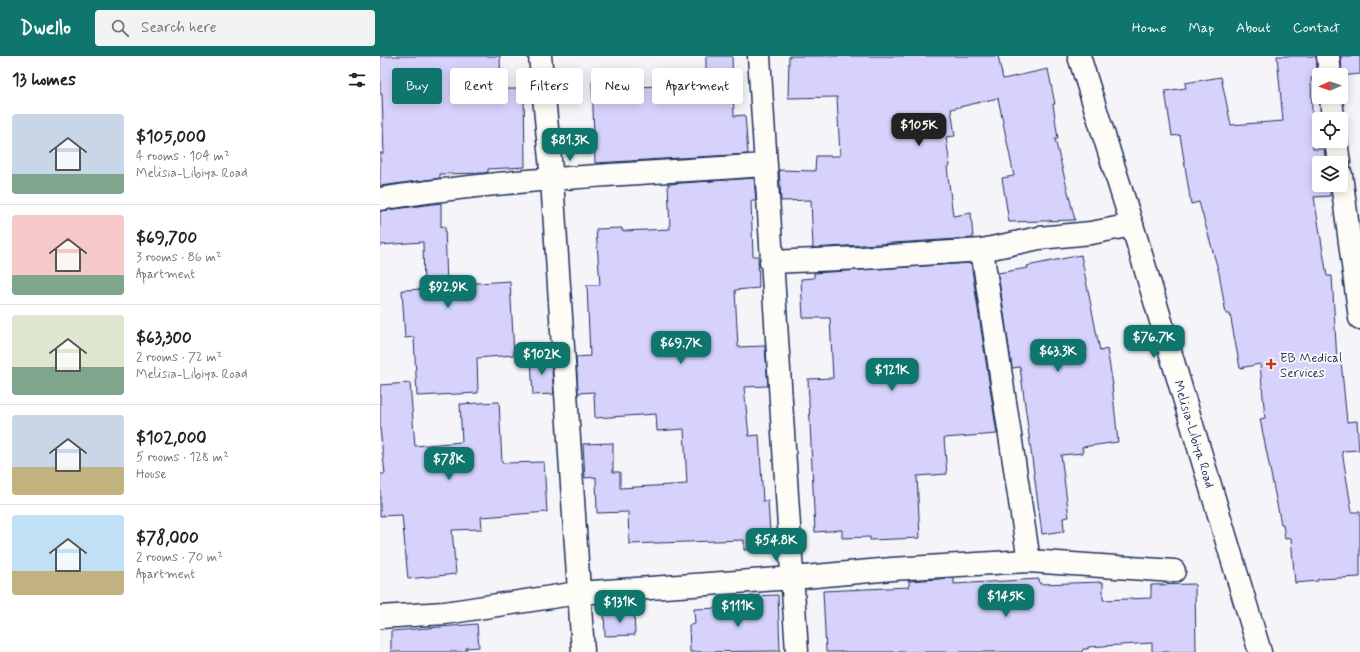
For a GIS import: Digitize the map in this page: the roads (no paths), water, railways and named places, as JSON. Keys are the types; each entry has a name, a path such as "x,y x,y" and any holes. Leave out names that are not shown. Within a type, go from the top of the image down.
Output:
{"street":[{"path":"540,56 552,180 583,652"},
{"path":"759,56 770,262 797,652"},
{"name":"Melisia-Libiya Road","path":"1079,56 1132,225 1260,652"},
{"path":"1328,56 1329,68"},
{"path":"380,200 421,192 552,180 766,165"},
{"path":"1343,192 1360,318"},
{"path":"770,262 862,258 982,250 1039,238 1091,233 1132,225"},
{"path":"982,250 1028,561"},
{"path":"380,617 445,612 578,593 793,578 892,568 1028,561 1174,571"}],"place":[{"name":"EB Medical Services","path":"1271,364"}]}
